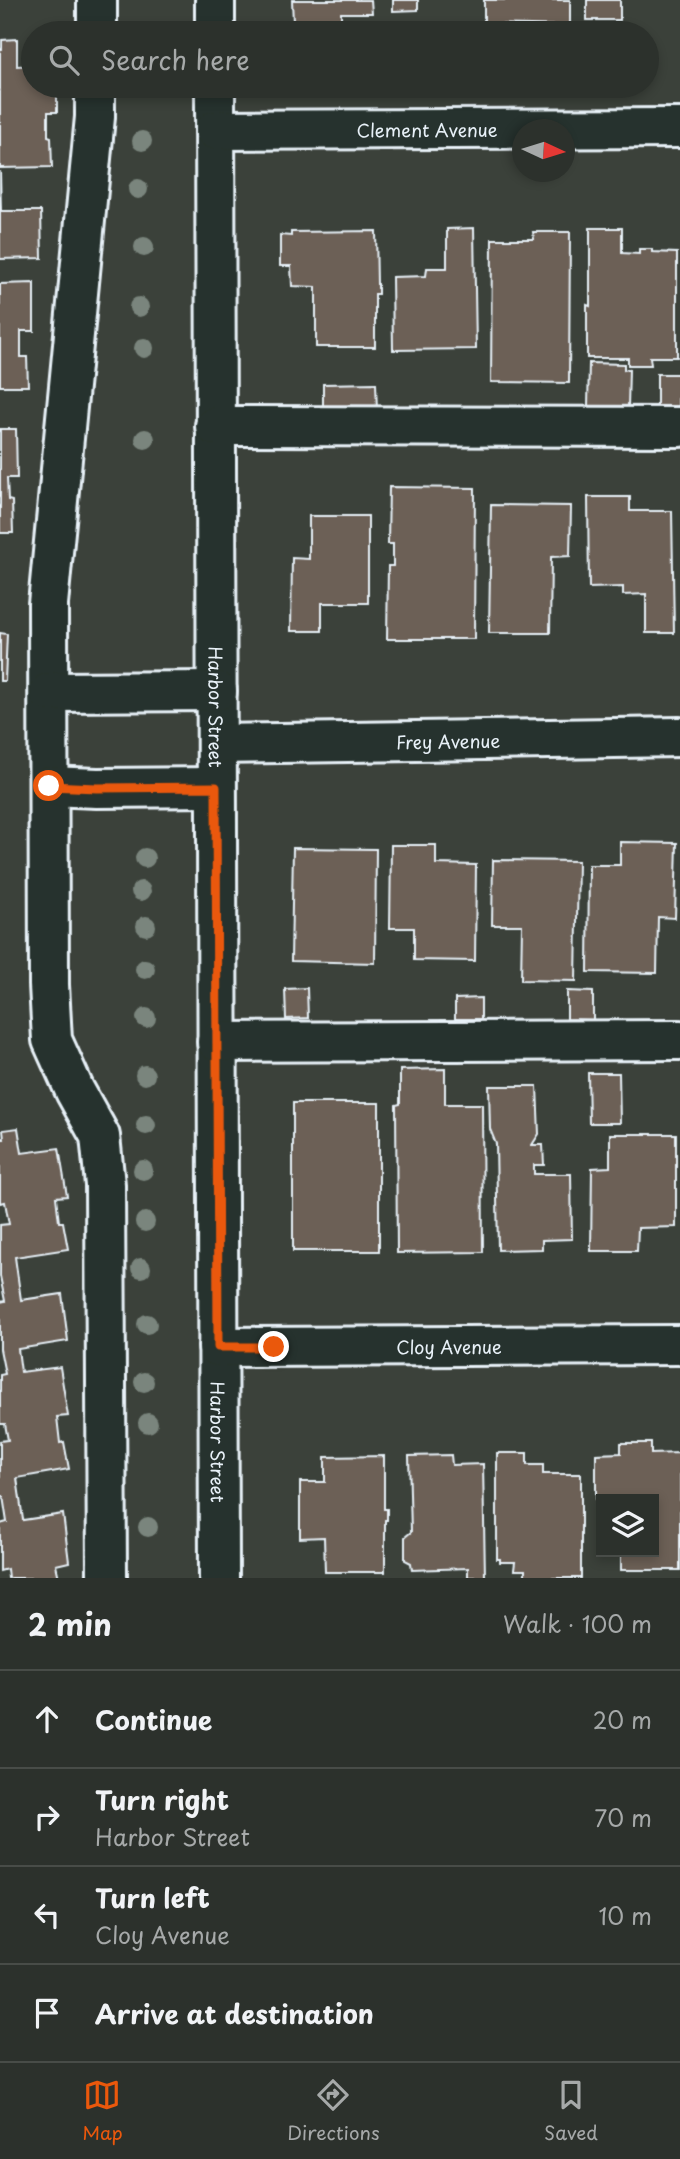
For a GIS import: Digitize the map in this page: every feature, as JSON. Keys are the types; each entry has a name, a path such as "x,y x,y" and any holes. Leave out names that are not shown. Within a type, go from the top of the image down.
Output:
{"street":[{"path":"97,0 97,21"},
{"path":"215,0 215,21"},
{"path":"95,98 48,604 48,985 52,1040 75,1091 100,1136 105,1185 107,1578"},
{"name":"Harbor Street","path":"215,98 219,1578"},
{"name":"Clement Avenue","path":"215,130 680,128"},
{"path":"215,426 680,427"},
{"path":"49,692 217,691"},
{"name":"Frey Avenue","path":"217,744 680,737"},
{"path":"49,786 216,787"},
{"path":"217,1042 680,1040"},
{"name":"Cloy Avenue","path":"218,1347 680,1345"}],"building":[{"path":"292,0 371,0 372,13 341,13 341,21 293,21"},
{"path":"393,0 418,0 418,10 393,11"},
{"path":"484,0 570,0 570,21 484,21"},
{"path":"587,0 620,0 620,20 587,20"},
{"path":"17,39 17,66 21,66 21,98 57,98 57,112 48,112 52,167 0,168 2,40"},
{"path":"0,171 1,211 41,211 42,258 0,259"},
{"path":"474,228 476,349 393,350 392,277 426,276 427,268 447,268 447,229"},
{"path":"590,228 622,228 622,253 639,254 639,249 652,249 652,252 677,253 677,357 650,357 651,365 628,365 628,358 587,358"},
{"path":"376,231 378,294 375,294 375,347 316,347 316,287 292,286 291,266 280,266 280,235 291,236 291,232"},
{"path":"533,232 570,232 569,383 491,382 492,239 534,239"},
{"path":"34,283 34,331 21,331 21,357 27,357 28,386 0,386 0,284"},
{"path":"589,363 624,364 624,370 629,369 628,407 588,406"},
{"path":"657,374 678,374 678,414 657,414"},
{"path":"376,383 377,411 323,411 323,384"},
{"path":"0,429 16,429 17,478 7,478 8,500 12,501 13,533 0,533"},
{"path":"389,487 475,488 474,639 387,639 388,566 393,566 393,544 388,544"},
{"path":"588,497 630,497 630,511 672,511 674,633 646,633 646,594 623,595 623,587 589,588"},
{"path":"491,505 571,506 570,556 551,557 550,633 489,633"},
{"path":"309,516 368,516 368,603 322,603 322,631 291,631 292,558 309,559"},
{"path":"0,633 7,634 5,681 0,681"},
{"path":"620,842 677,843 675,918 658,917 657,973 588,972 589,865 620,865"},
{"path":"391,845 436,845 436,864 476,865 475,961 414,960 414,928 390,928"},
{"path":"293,848 376,849 375,963 291,961"},
{"path":"493,860 578,861 576,981 521,980 522,925 492,925"},
{"path":"307,988 308,1018 286,1019 285,989"},
{"path":"567,991 593,992 593,1020 567,1019"},
{"path":"481,998 481,1019 455,1019 455,999"},
{"path":"445,1069 445,1104 482,1104 483,1252 397,1253 396,1105 400,1104 400,1070"},
{"path":"588,1073 619,1073 620,1123 589,1123"},
{"path":"489,1086 537,1086 539,1134 532,1145 543,1145 544,1165 534,1165 534,1174 571,1174 572,1239 542,1240 542,1249 498,1250 496,1144 490,1129"},
{"path":"293,1103 379,1103 379,1251 293,1251"},
{"path":"18,1128 22,1153 59,1148 67,1196 56,1197 59,1222 63,1222 68,1249 15,1257 21,1300 62,1294 68,1341 18,1349 21,1372 60,1367 68,1416 57,1417 60,1443 64,1442 69,1469 17,1478 23,1520 63,1514 69,1562 56,1565 59,1578 8,1578 7,1569 0,1571 0,1524 7,1522 3,1496 0,1496 0,1441 8,1440 5,1424 0,1424 0,1375 5,1374 0,1349 0,1302 5,1301 0,1276 0,1225 9,1224 5,1202 0,1203 0,1139 4,1139 3,1130"},
{"path":"610,1134 676,1134 676,1227 638,1228 637,1251 591,1251 592,1168 610,1167"},
{"path":"621,1443 651,1443 651,1454 680,1453 680,1570 621,1570 621,1557 659,1557 659,1494 596,1494 596,1454 621,1453"},
{"path":"497,1453 527,1453 527,1465 543,1465 543,1474 581,1474 581,1578 525,1578 525,1570 514,1570 515,1562 500,1562 500,1559 497,1559"},
{"path":"451,1455 452,1465 483,1464 485,1577 468,1577 468,1568 412,1570 411,1563 405,1560 405,1537 411,1532 409,1456"},
{"path":"384,1456 384,1509 387,1509 385,1572 325,1572 324,1537 300,1538 300,1482 325,1482 325,1457"}],"route":[{"path":"49,786 216,787 218,1347 274,1347"}]}
